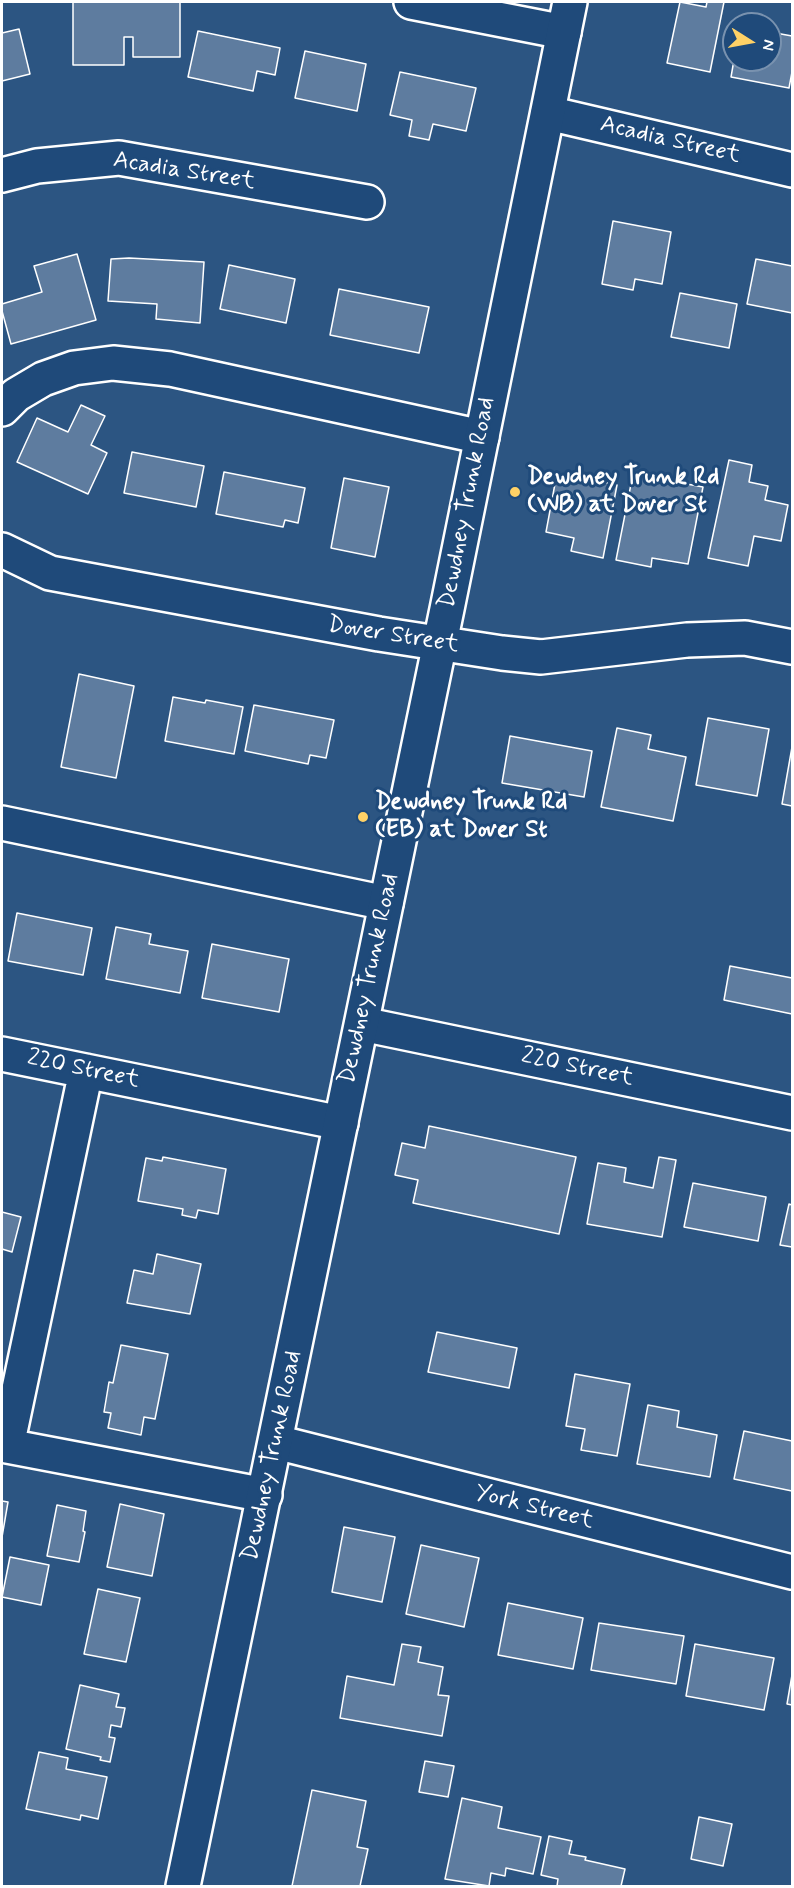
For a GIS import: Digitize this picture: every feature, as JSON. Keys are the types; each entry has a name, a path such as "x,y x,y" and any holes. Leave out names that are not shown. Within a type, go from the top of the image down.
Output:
{"street":[{"path":"411,2 567,17"},
{"name":"Dewdney Trunk Road","path":"183,1887 567,17"},
{"name":"Acadia Street","path":"548,113 792,170"},
{"name":"Acadia Street","path":"2,175 37,166 119,158 367,202"},
{"path":"2,409 16,395 43,379 74,368 113,363 170,369 482,437"},
{"name":"Dover Street","path":"2,550 50,573 440,644 541,657 687,640 745,638 792,648"},
{"path":"2,823 386,903"},
{"name":"220 Street","path":"362,1024 792,1113"},
{"name":"220 Street","path":"2,1054 341,1123"},
{"path":"86,1071 4,1445 265,1495"},
{"name":"York Street","path":"276,1442 792,1572"}],"building":[{"path":"73,2 180,2 180,57 133,57 133,37 124,37 124,65 73,65"},
{"path":"680,2 706,7 707,2 724,2 710,72 667,63"},
{"path":"19,29 30,74 2,81 2,33"},
{"path":"198,31 280,48 275,75 257,71 253,91 188,77"},
{"path":"782,34 792,36 792,72 789,88 731,77 732,72 782,72"},
{"path":"305,51 366,64 357,111 295,98"},
{"path":"400,72 476,88 466,131 433,124 429,140 409,136 412,120 390,115"},
{"path":"613,221 671,232 662,284 635,279 633,290 602,284"},
{"path":"77,254 96,320 11,344 2,304 42,292 34,266"},
{"path":"111,259 204,262 200,323 156,319 157,304 108,301"},
{"path":"756,259 792,266 792,313 747,304"},
{"path":"229,265 295,279 286,323 220,309"},
{"path":"339,289 429,307 419,353 330,335"},
{"path":"680,293 737,304 729,348 671,337"},
{"path":"81,405 105,416 91,445 107,453 88,494 17,462 37,418 68,432"},
{"path":"132,452 204,466 196,507 124,493"},
{"path":"729,460 752,465 749,482 768,486 765,500 788,505 781,541 754,536 748,566 708,558"},
{"path":"224,472 305,488 298,523 285,520 283,527 216,514"},
{"path":"557,473 617,485 603,558 571,551 574,538 546,532"},
{"path":"633,474 703,487 688,564 652,558 651,567 616,560"},
{"path":"344,478 389,487 375,557 331,548"},
{"path":"79,674 134,686 116,778 61,767"},
{"path":"173,697 243,707 234,754 165,741"},
{"path":"254,705 334,720 326,758 310,755 308,764 245,751"},
{"path":"708,718 769,729 757,796 696,785"},
{"path":"617,728 651,735 648,749 686,757 673,821 601,807"},
{"path":"510,736 592,751 584,797 502,783"},
{"path":"792,747 792,806 782,804"},
{"path":"17,913 92,928 83,975 8,961"},
{"path":"116,927 151,934 149,944 188,951 180,993 106,979"},
{"path":"212,944 289,959 279,1012 202,998"},
{"path":"730,966 792,978 792,1014 724,1000"},
{"path":"429,1126 576,1157 559,1234 413,1203 418,1180 395,1175 402,1143 425,1148"},
{"path":"163,1157 226,1169 218,1214 198,1210 196,1218 182,1215 183,1209 138,1201 146,1158 162,1161"},
{"path":"659,1157 676,1160 662,1237 587,1224 598,1163 626,1168 624,1182 653,1188"},
{"path":"693,1183 766,1197 758,1241 684,1227"},
{"path":"789,1204 792,1205 792,1247 780,1245"},
{"path":"2,1212 21,1217 12,1252 2,1249"},
{"path":"157,1254 201,1264 190,1314 127,1303 134,1270 153,1274"},
{"path":"437,1332 517,1348 509,1388 428,1372"},
{"path":"121,1345 168,1354 155,1419 144,1417 141,1435 108,1428 111,1413 104,1412 109,1382 113,1383"},
{"path":"575,1374 630,1384 617,1456 581,1450 585,1429 566,1426"},
{"path":"648,1405 679,1411 677,1427 717,1435 710,1477 637,1464"},
{"path":"744,1431 792,1441 792,1491 734,1479"},
{"path":"2,1501 8,1502 2,1537"},
{"path":"120,1504 164,1514 152,1576 107,1567"},
{"path":"57,1505 86,1511 83,1531 85,1532 79,1562 47,1556"},
{"path":"344,1527 395,1537 382,1602 332,1592"},
{"path":"421,1545 479,1558 464,1627 406,1614"},
{"path":"10,1557 49,1565 41,1605 2,1597"},
{"path":"98,1589 140,1598 126,1662 84,1654"},
{"path":"508,1603 583,1618 573,1669 498,1655"},
{"path":"599,1623 684,1636 676,1684 591,1670"},
{"path":"402,1644 421,1647 418,1662 443,1667 438,1695 449,1696 442,1736 340,1718 347,1676 394,1685"},
{"path":"695,1644 774,1658 764,1710 686,1696"},
{"path":"792,1675 792,1705 787,1704"},
{"path":"80,1685 119,1694 116,1707 125,1708 121,1727 111,1725 109,1737 115,1738 110,1762 100,1760 101,1757 66,1749"},
{"path":"39,1752 68,1758 66,1769 107,1777 98,1819 81,1815 80,1820 26,1809"},
{"path":"425,1761 454,1766 448,1797 419,1792"},
{"path":"312,1790 366,1801 357,1847 368,1849 360,1886 292,1886"},
{"path":"462,1798 502,1807 498,1828 541,1837 533,1874 506,1868 505,1876 491,1873 489,1886 445,1879"},
{"path":"699,1817 732,1824 723,1866 691,1859"},
{"path":"549,1836 572,1841 569,1854 625,1869 621,1886 557,1886 558,1879 541,1875"}],"place":[{"name":"Dewdney Trunk Rd (WB) at Dover St","path":"515,492"},
{"name":"Dewdney Trunk Rd (EB) at Dover St","path":"363,817"}]}
